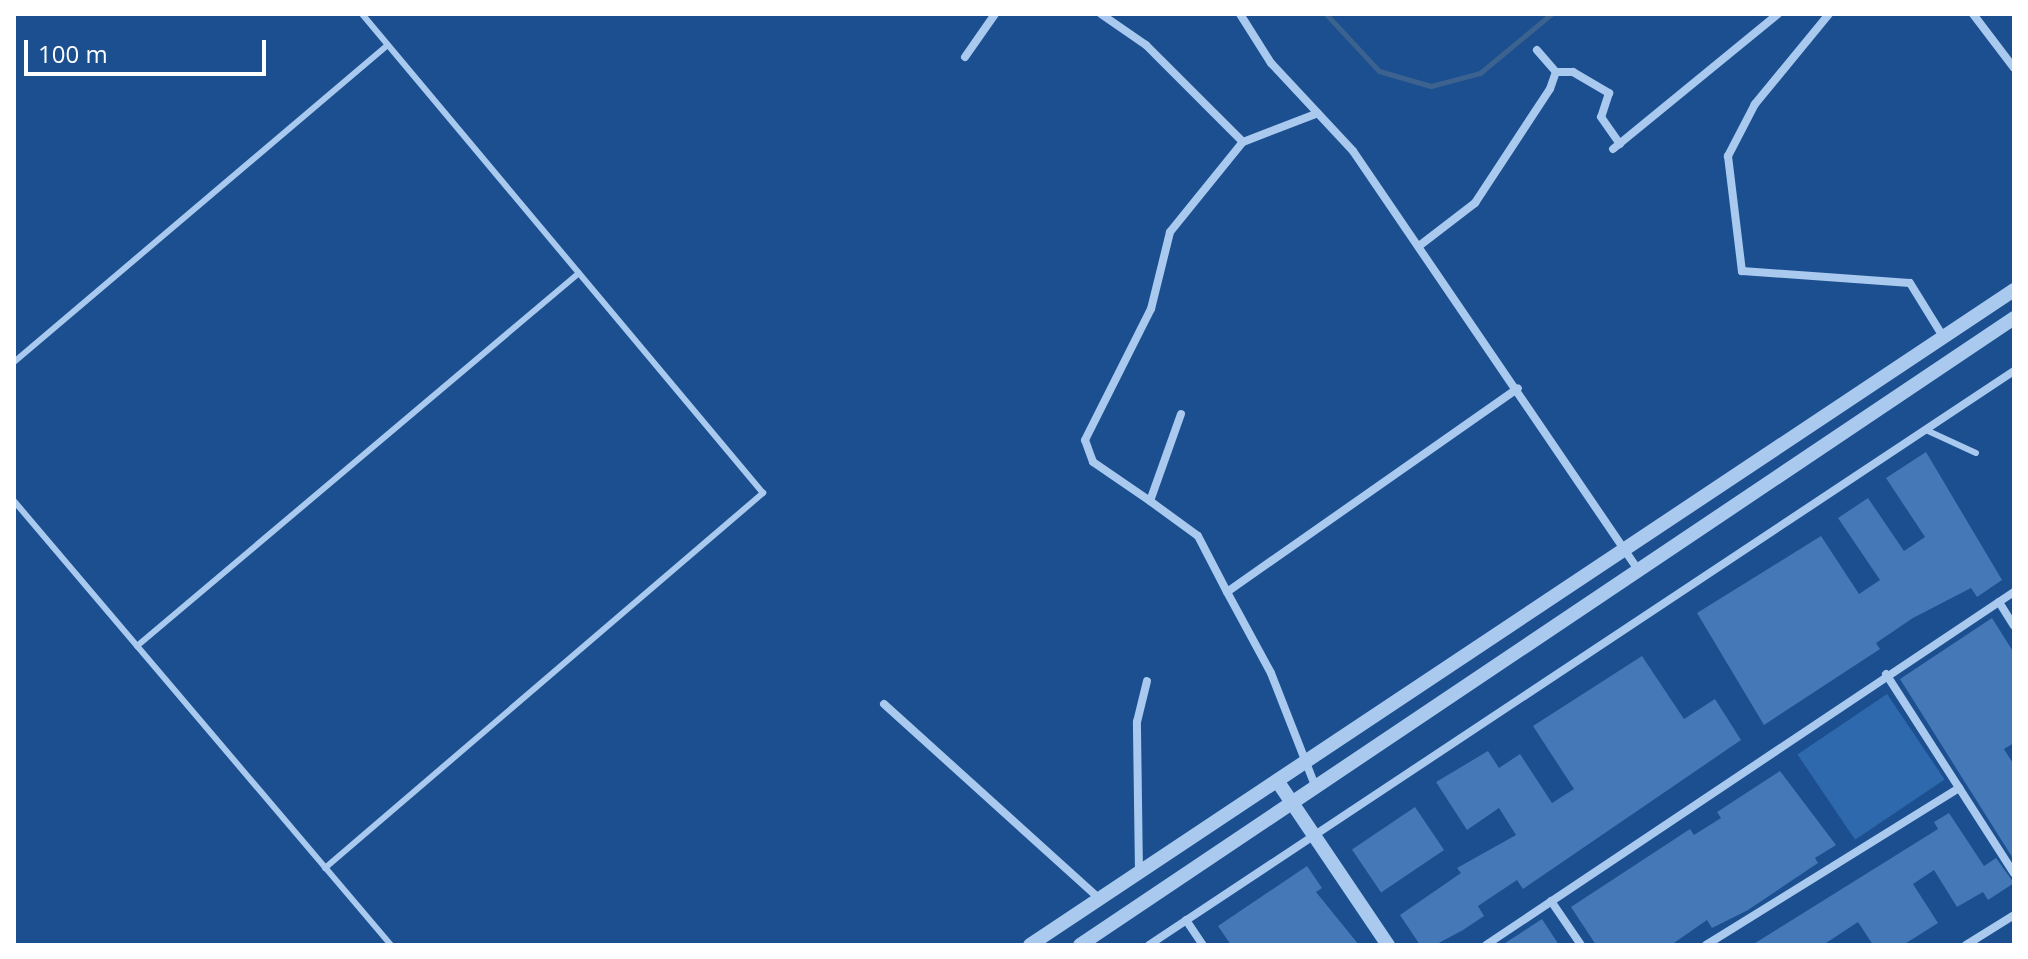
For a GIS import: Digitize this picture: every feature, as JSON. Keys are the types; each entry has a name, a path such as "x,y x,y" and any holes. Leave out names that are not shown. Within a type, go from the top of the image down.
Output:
{"street":[{"path":"965,57 995,14"},
{"path":"1101,14 1146,45 1243,142"},
{"path":"1240,14 1271,63 1353,151 1518,388 1639,571"},
{"path":"1537,50 1556,72 1573,72 1609,93 1601,117 1616,146 1778,14"},
{"path":"1829,14 1755,104 1728,156 1742,271 1910,283 1944,338"},
{"path":"1973,14 2014,68"},
{"path":"1419,246 1475,203 1556,72"},
{"path":"1316,788 1304,764 1271,673 1198,536 1093,462 1085,452 1089,426 1151,309 1170,232 1243,142 1318,113"},
{"path":"1030,945 1628,551 2014,290"},
{"path":"1080,945 2014,318"},
{"path":"1149,945 1314,832 2014,371"},
{"path":"1227,592 1518,388"},
{"path":"1150,501 1181,414"},
{"path":"1486,945 1886,674 2014,592"},
{"path":"1999,602 2014,626"},
{"path":"1886,674 2014,873"},
{"path":"1139,874 1137,722 1147,681"},
{"path":"884,704 1100,899"},
{"path":"1278,782 1388,945"},
{"path":"1706,945 1959,788"},
{"path":"1551,901 1581,945"},
{"path":"1966,945 2014,915"},
{"path":"1186,920 1203,945"}],"lane":[{"path":"325,868 763,493 362,14"},
{"path":"14,362 388,45"},
{"path":"137,646 579,273"},
{"path":"1926,430 1976,453"},
{"path":"14,501 391,945"}],"shaded area":[{"path":"1887,694 1945,779 1855,840 1797,754"}],"building":[{"path":"1926,452 2002,580 1977,597 1971,588 1913,618 1876,643 1880,649 1764,725 1697,613 1821,536 1859,594 1880,580 1838,518 1868,498 1904,551 1925,537 1886,478"},
{"path":"1992,618 2014,653 2014,743 2004,749 2014,765 2014,860 1900,679"},
{"path":"1642,656 1684,719 1715,699 1741,740 1523,889 1517,880 1478,906 1484,916 1463,930 1435,945 1420,945 1400,915 1461,873 1457,868 1516,835 1499,808 1467,830 1436,782 1488,751 1499,768 1520,754 1552,803 1574,789 1533,726"},
{"path":"1780,771 1836,845 1815,858 1818,863 1748,910 1712,928 1707,920 1671,945 1596,945 1571,907 1690,829 1694,835 1721,818 1717,812"},
{"path":"1415,807 1444,850 1381,893 1352,849"},
{"path":"1949,813 1984,866 1996,858 2014,883 1988,900 1983,892 1957,907 1934,870 1913,884 1938,923 1903,945 1873,945 1858,922 1823,945 1752,945 1938,829 1934,822"},
{"path":"1307,866 1322,888 1316,892 1359,945 1231,945 1218,926"},
{"path":"1542,919 1559,945 1502,945"}],"waterway":[{"path":"1326,14 1379,71 1431,86 1480,73 1551,14"}]}
